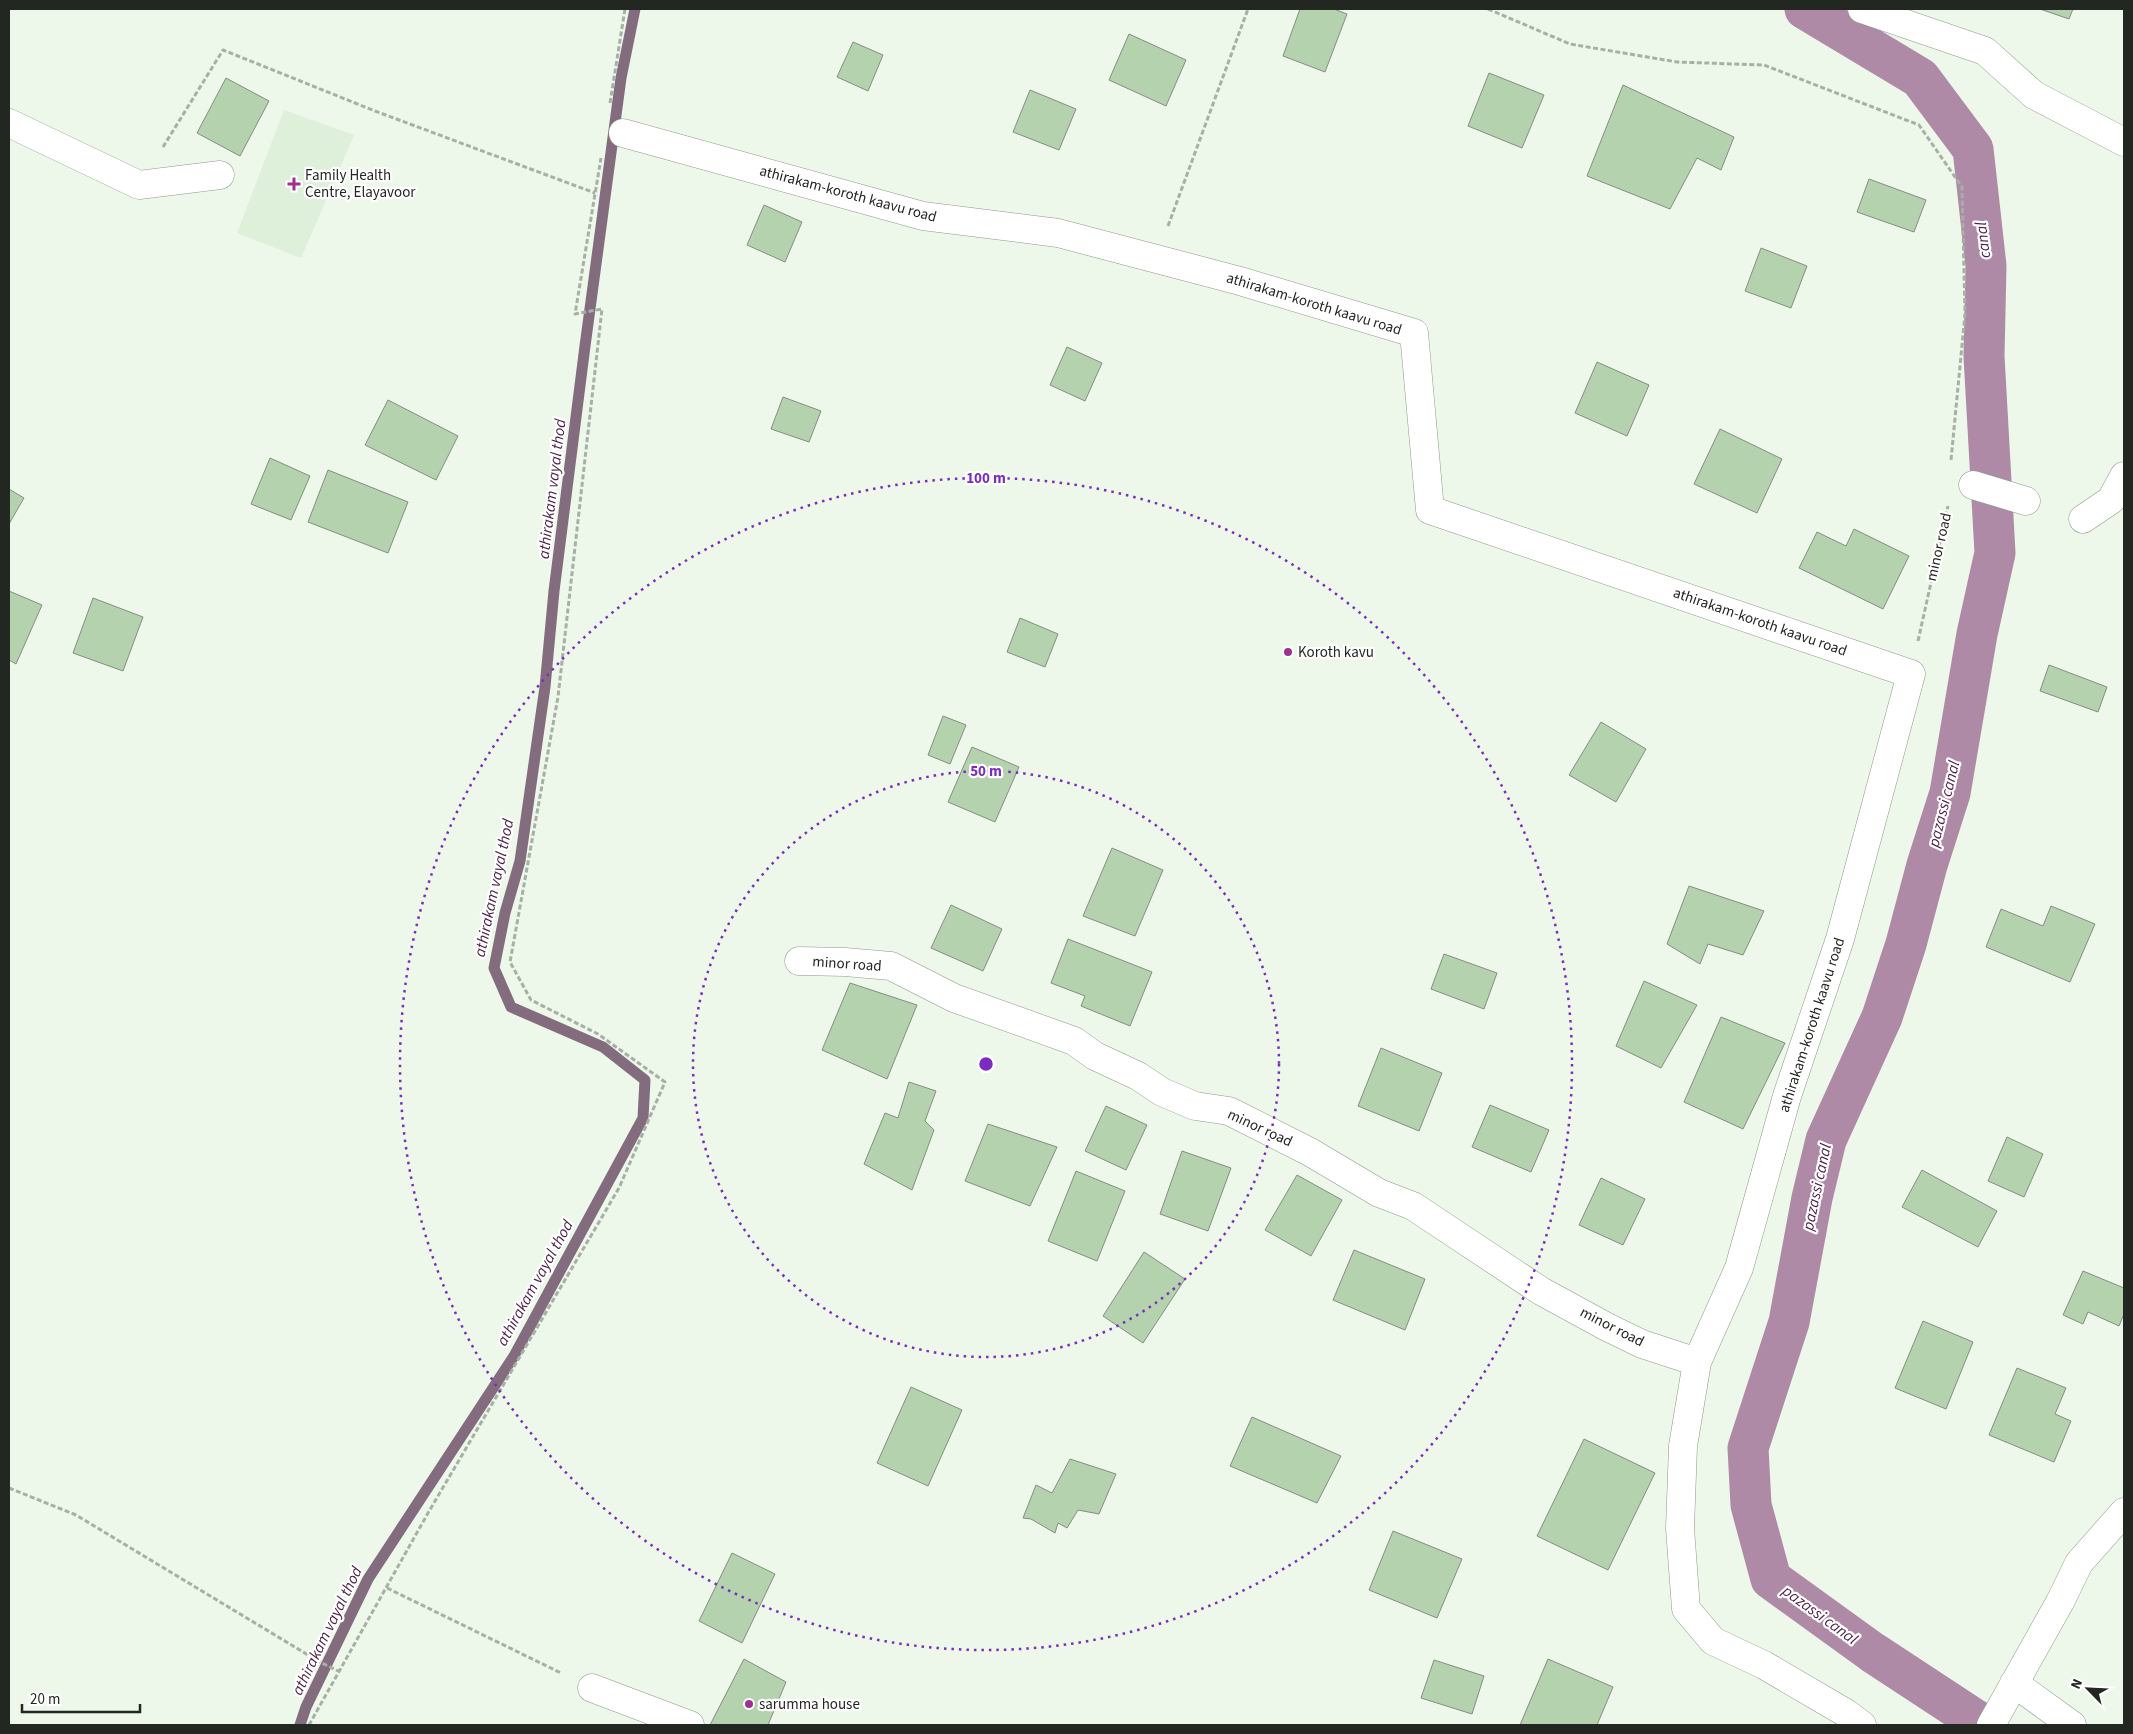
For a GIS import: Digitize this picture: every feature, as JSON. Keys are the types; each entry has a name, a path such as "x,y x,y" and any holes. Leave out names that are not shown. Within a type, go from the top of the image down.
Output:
{"street":[{"path":"1862,9 1985,51 2034,95 2124,142"},
{"path":"9,124 139,186 220,175"},
{"name":"athirakam-koroth kaavu road","path":"626,134 667,143 923,216 1058,233 1240,281 1414,334 1430,510 1911,674 1840,939 1787,1096 1739,1268 1697,1362 1683,1446 1680,1528 1686,1610 1713,1641 1764,1665 1846,1713 1862,1725"},
{"path":"2083,519 2112,500 2124,476"},
{"path":"1973,485 2026,501"},
{"name":"minor road","path":"799,961 891,966 954,998 1074,1041 1095,1056 1138,1076 1162,1092 1194,1106 1229,1111 1310,1152 1378,1193 1413,1206 1540,1291 1607,1327 1642,1344 1697,1362"},
{"path":"1993,1722 2060,1602 2079,1563 2124,1512"},
{"path":"2014,1683 2072,1725"},
{"path":"592,1688 690,1725"}],"path":[{"path":"1156,259 1248,9"},
{"path":"1488,9 1570,44 1676,62 1764,65 1919,125 1962,187 1965,314 1950,469"},
{"path":"139,186 223,50 375,111 595,193"},
{"path":"309,1725 619,1188 665,1082 598,1034 531,1000 510,962 558,697 602,309 575,314"},
{"name":"minor road","path":"1911,674 1946,508 1973,485"},
{"path":"1946,508 1947,498"},
{"path":"9,1488 76,1516 318,1661 340,1672"},
{"path":"387,1588 592,1688"}],"shaded area":[{"name":"Family Health Centre, Elayavoor","path":"284,110 354,135 301,258 237,233"}],"building":[{"path":"1300,9 1334,9 1347,14 1325,72 1283,56"},
{"path":"2040,9 2073,9 2069,19"},
{"path":"1129,34 1186,60 1166,106 1109,80"},
{"path":"853,42 883,55 868,91 837,77"},
{"path":"1489,73 1544,95 1522,148 1468,126"},
{"path":"226,78 269,101 240,156 197,133"},
{"path":"1623,85 1734,137 1721,170 1697,158 1670,209 1587,176"},
{"path":"1030,90 1076,109 1059,150 1013,132"},
{"path":"1869,179 1926,200 1914,232 1857,212"},
{"path":"764,205 802,222 785,262 747,245"},
{"path":"1761,248 1807,266 1791,308 1745,291"},
{"path":"1067,347 1102,363 1085,401 1050,385"},
{"path":"1597,362 1649,385 1627,436 1575,413"},
{"path":"783,397 821,411 809,442 771,429"},
{"path":"388,400 458,436 436,480 365,445"},
{"path":"1720,429 1782,459 1757,513 1694,484"},
{"path":"270,458 310,476 291,520 251,504"},
{"path":"328,470 408,502 388,553 308,522"},
{"path":"9,489 24,498 9,524"},
{"path":"1854,529 1909,556 1883,609 1799,568 1817,532 1846,546"},
{"path":"9,591 42,605 16,664 9,660"},
{"path":"93,598 143,617 123,671 73,653"},
{"path":"1020,618 1058,634 1045,667 1007,652"},
{"path":"2049,665 2107,687 2098,712 2040,691"},
{"path":"943,716 966,725 950,764 928,755"},
{"path":"1601,722 1646,749 1616,802 1569,775"},
{"path":"972,747 1019,767 995,822 948,802"},
{"path":"1112,848 1163,870 1135,936 1083,916"},
{"path":"1689,886 1764,911 1743,955 1708,944 1700,964 1667,944"},
{"path":"951,905 1002,929 983,971 931,948"},
{"path":"2051,906 2095,924 2070,982 1986,947 2001,909 2043,926"},
{"path":"1068,939 1152,972 1130,1026 1081,1006 1085,996 1051,983"},
{"path":"1444,954 1497,973 1484,1009 1431,989"},
{"path":"1644,981 1697,1005 1661,1068 1616,1046"},
{"path":"850,983 917,1005 887,1079 822,1050"},
{"path":"1721,1017 1785,1043 1743,1129 1684,1102"},
{"path":"1381,1048 1442,1073 1419,1131 1358,1106"},
{"path":"909,1082 936,1091 925,1121 934,1130 912,1190 864,1164 885,1113 898,1118"},
{"path":"1490,1105 1549,1130 1531,1172 1472,1147"},
{"path":"1106,1106 1147,1125 1126,1170 1085,1151"},
{"path":"988,1124 1057,1147 1030,1206 965,1181"},
{"path":"2007,1137 2043,1154 2024,1197 1988,1181"},
{"path":"1182,1151 1231,1168 1208,1231 1160,1214"},
{"path":"1922,1170 1997,1211 1978,1247 1902,1207"},
{"path":"1076,1171 1125,1191 1097,1261 1048,1241"},
{"path":"1297,1175 1342,1200 1311,1256 1265,1230"},
{"path":"1601,1178 1645,1199 1623,1245 1579,1225"},
{"path":"1354,1250 1425,1279 1405,1330 1333,1300"},
{"path":"1144,1252 1185,1279 1143,1343 1103,1316"},
{"path":"2083,1271 2124,1288 2124,1314 2119,1326 2088,1312 2083,1324 2063,1315"},
{"path":"1923,1321 1973,1342 1946,1409 1895,1388"},
{"path":"2017,1368 2066,1388 2055,1414 2071,1421 2054,1462 1989,1435"},
{"path":"911,1387 962,1410 928,1486 877,1463"},
{"path":"1252,1417 1341,1456 1317,1503 1230,1466"},
{"path":"1584,1439 1655,1473 1608,1570 1537,1536"},
{"path":"1070,1459 1116,1474 1099,1514 1078,1510 1067,1528 1058,1523 1055,1533 1031,1519 1023,1518 1036,1485 1052,1493"},
{"path":"1393,1531 1462,1559 1437,1618 1369,1590"},
{"path":"732,1553 775,1574 742,1643 699,1621"},
{"name":"sarumma house","path":"744,1659 786,1682 768,1725 710,1725"},
{"path":"1548,1659 1613,1687 1597,1725 1520,1725"},
{"path":"1434,1660 1484,1676 1472,1714 1421,1698"}],"waterway":[{"name":"athirakam vayal thod","path":"300,1725 306,1707 368,1579 514,1356 643,1118 645,1080 603,1047 511,1007 494,968 505,913 520,861 545,687 554,591 621,78 635,9"},
{"name":"pazassi canal","path":"1805,9 1920,78 1973,149 1986,266 1984,356 1995,553 1977,634 1950,793 1927,865 1906,944 1882,1017 1826,1140 1812,1198 1789,1322 1748,1448 1751,1505 1771,1579 1872,1652 1983,1725"}],"place":[{"name":"Family Health Centre, Elayavoor","path":"294,184"},
{"name":"Koroth kavu","path":"1288,652"},
{"name":"sarumma house","path":"749,1704"}],"water label":[{"name":"canal","path":"1983,240"}]}
